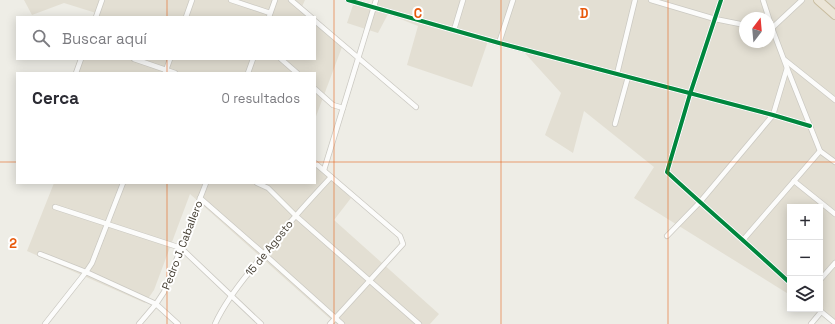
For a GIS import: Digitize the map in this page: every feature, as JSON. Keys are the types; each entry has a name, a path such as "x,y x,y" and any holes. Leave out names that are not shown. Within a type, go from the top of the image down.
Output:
{"highway":[{"path":"818,0 835,15"}],"street":[{"path":"96,16 102,0"},
{"path":"186,16 192,0"},
{"path":"231,0 270,15 275,0"},
{"path":"291,0 310,16"},
{"path":"348,0 499,43 810,126"},
{"path":"324,170 376,0"},
{"path":"454,30 463,0"},
{"path":"499,43 513,0"},
{"path":"617,74 635,0"},
{"path":"651,0 739,24"},
{"path":"720,0 667,172 787,280"},
{"path":"763,0 766,12"},
{"path":"775,24 802,0"},
{"path":"316,22 416,107"},
{"path":"775,38 820,151 835,162"},
{"path":"784,59 835,100"},
{"path":"76,72 81,60"},
{"path":"137,60 165,71 170,60"},
{"path":"248,72 253,60"},
{"path":"282,60 296,72"},
{"path":"667,236 700,202 773,115 787,68"},
{"path":"615,124 628,77"},
{"path":"316,90 333,105 343,108"},
{"path":"743,240 820,151"},
{"path":"316,164 400,236 403,244 330,324"},
{"name":"15 de Agosto","path":"215,324 221,311 263,254 331,177"},
{"path":"794,181 835,214"},
{"path":"45,324 92,263 123,184"},
{"name":"Pedro J. Caballero","path":"139,324 164,292 206,184"},
{"path":"260,184 268,188 296,216 420,324"},
{"path":"200,198 342,324"},
{"path":"55,207 181,248 261,324"},
{"path":"40,254 86,272 156,304 178,324"},
{"path":"823,277 835,263"},
{"path":"810,324 819,312"},
{"path":"822,312 835,323"}],"shaded area":[{"path":"24,0 305,0 300,11 307,16 95,16 96,13 64,3 32,15"},
{"path":"375,0 835,0 835,323 818,312 823,312 823,204 787,204 787,293 634,198 654,167 584,111 573,153 545,135 561,93 523,51 488,41 472,87 407,65 418,26 388,14 378,33 347,23 354,2 371,8"},
{"path":"316,24 342,47 316,116 316,72 74,72 79,60 316,60"},
{"path":"316,162 351,198 334,220 439,314 430,324 336,324 190,194 154,290 145,303 27,251 54,184 316,184"}],"cycle path":[{"path":"348,0 499,43 810,126"},
{"path":"721,0 690,94 667,172 787,280"}]}
